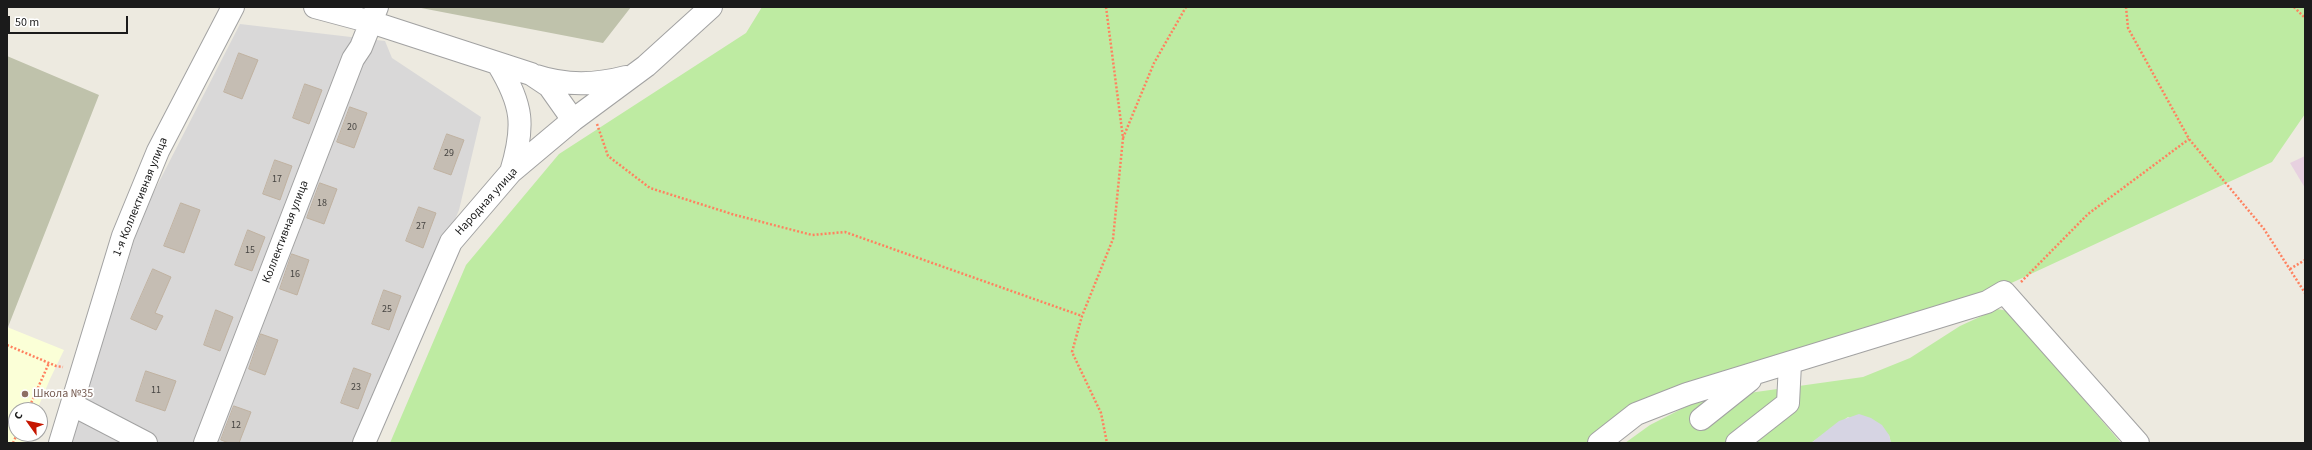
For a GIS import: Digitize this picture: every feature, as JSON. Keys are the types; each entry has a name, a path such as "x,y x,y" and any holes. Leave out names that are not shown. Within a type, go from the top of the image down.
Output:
{"street":[{"name":"1-я Коллективная улица","path":"60,443 84,369 123,236 158,151 233,7"},
{"path":"315,7 374,15 498,64 556,81 582,84 607,82 635,74"},
{"name":"Народная улица","path":"364,443 451,242 511,172 573,120 635,74 680,36 711,7"},
{"name":"Коллективная улица","path":"204,443 353,59 374,15"},
{"path":"498,64 512,88 520,116 519,145 511,172"},
{"path":"531,74 549,86 573,120"},
{"path":"1599,443 1636,414 1687,394 1759,374 1987,302 2004,292 2138,443"},
{"path":"1737,443 1788,403 1790,364"},
{"path":"1701,419 1759,374"},
{"path":"73,405 146,443"}],"path":[{"path":"1106,7 1123,138 1113,239 1082,316 1072,352 1101,413 1108,443"},
{"path":"1123,138 1154,63 1186,7"},
{"path":"2126,7 2128,28 2189,139 2264,229 2305,294"},
{"path":"2294,7 2305,18"},
{"path":"590,107 608,156 650,188 735,215 812,235 845,232 1082,316"},
{"path":"2004,292 2021,282 2088,214 2189,139"},
{"path":"2290,269 2305,260"},
{"path":"7,345 49,363 84,369"},
{"path":"32,402 49,363"}],"shaded area":[{"path":"416,7 631,7 603,43"},
{"path":"240,24 385,41 392,58 481,117 459,210 363,443 61,443 117,298 141,217"},
{"path":"7,56 99,95 8,327 7,327"},
{"path":"2305,156 2305,188 2290,163"},
{"name":"Школа №35","path":"7,327 64,350 40,402 8,402 8,442 24,442 7,443"},
{"path":"1859,414 1871,418 1882,425 1889,435 1891,443 1811,443 1839,421"}],"green space":[{"path":"762,7 2305,7 2305,114 2272,162 1992,292 1687,384 1594,443 390,443 466,265 559,154 746,33"},
{"path":"1997,309 2008,311 2121,443 1891,443 1889,435 1848,417 1811,443 1625,443 1650,425 1699,400 1863,377 1910,358 1960,326"}],"building":[{"path":"239,53 258,60 242,99 224,92"},
{"path":"305,84 322,90 309,124 293,118"},
{"path":"350,107 367,113 354,148 337,142"},
{"path":"447,134 464,140 451,175 434,169"},
{"path":"275,160 292,166 280,200 263,194"},
{"path":"320,183 337,189 324,224 307,218"},
{"path":"181,203 200,210 184,253 164,246"},
{"path":"419,207 436,213 423,248 406,241"},
{"path":"248,230 265,237 252,271 235,265"},
{"path":"292,254 309,260 297,295 280,289"},
{"path":"153,269 171,277 155,313 163,316 156,330 131,319"},
{"path":"384,290 401,296 389,330 372,324"},
{"path":"216,310 233,317 220,351 204,345"},
{"path":"261,334 278,340 265,375 249,369"},
{"path":"354,368 371,374 358,409 341,403"},
{"path":"146,371 176,381 165,411 136,401"},
{"path":"234,406 251,412 239,443 229,443 221,440"}],"place":[{"name":"Школа №35","path":"25,394"}]}
